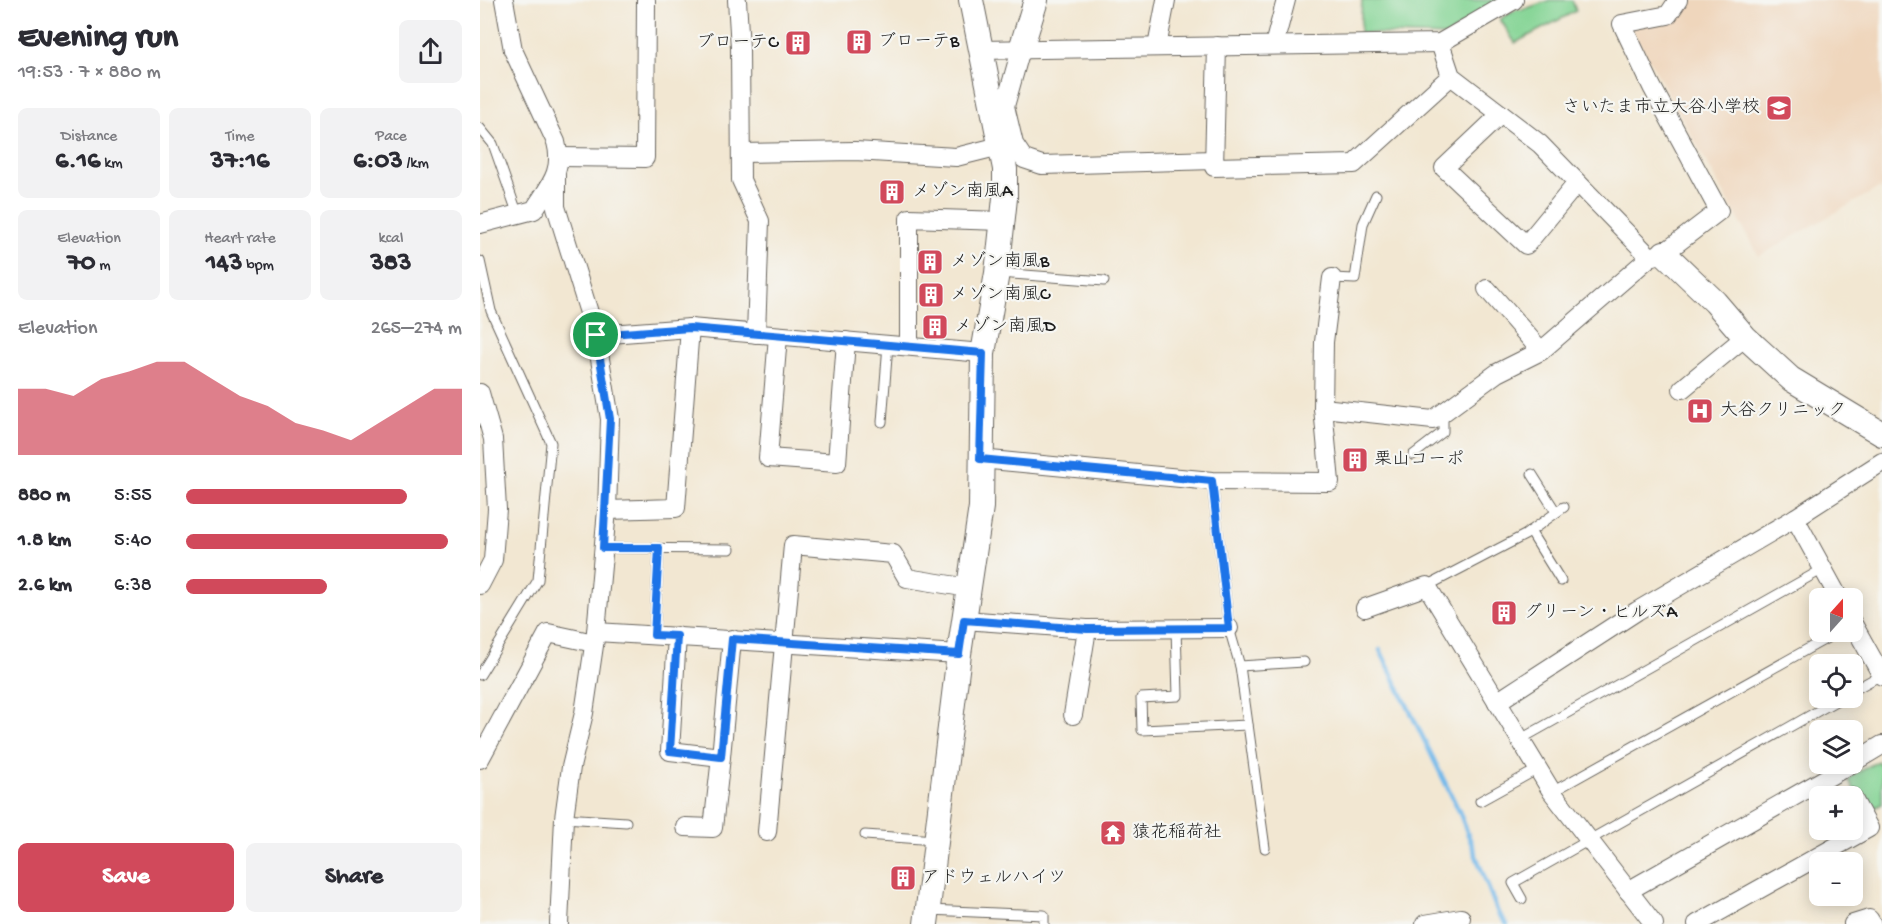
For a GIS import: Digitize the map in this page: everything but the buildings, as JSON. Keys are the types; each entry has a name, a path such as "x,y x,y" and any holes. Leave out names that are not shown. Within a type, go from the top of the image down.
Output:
{"street":[{"path":"504,0 513,50 556,142 558,166 556,207 596,335 610,419 607,510 595,637 584,713 571,767 564,818 559,924"},
{"path":"558,166 645,158 646,0"},
{"path":"737,0 740,48 741,180 760,221 756,334"},
{"path":"926,917 959,654 981,507 983,353 997,273 1005,169 971,0"},
{"path":"1035,0 1005,106 1014,144 1024,159 1042,165 1214,160"},
{"path":"1157,46 1166,0"},
{"path":"1274,45 1286,0"},
{"path":"981,50 1440,43 1514,0"},
{"path":"1323,408 1433,420 1497,373 1541,351 1657,255 1719,210 1652,87 1622,24 1668,15 1678,0"},
{"path":"1440,43 1451,76 1540,144 1577,183 1657,255 1715,302 1745,337 1791,379 1882,434"},
{"path":"1217,46 1214,167 1354,164 1451,76"},
{"path":"1501,114 1444,168 1526,245 1577,183"},
{"path":"741,153 855,151 956,157 1000,146"},
{"path":"480,224 534,210 558,166"},
{"path":"909,345 909,218 1002,220"},
{"path":"980,459 1212,481 1330,482 1323,408 1324,342 1332,278"},
{"path":"1487,289 1541,351"},
{"path":"596,335 690,328 983,353"},
{"path":"607,510 676,508 690,328"},
{"path":"778,336 768,458 837,463 846,341"},
{"path":"1682,388 1745,337"},
{"path":"480,393 493,439 489,510 493,560 480,585"},
{"path":"1497,702 1637,611 1795,518 1882,462"},
{"path":"1795,518 1833,588"},
{"path":"767,832 793,545 892,554 907,578 969,588"},
{"path":"1365,608 1427,586 1552,792 1651,923"},
{"path":"964,620 1087,629 1229,628"},
{"path":"1073,715 1087,629"},
{"path":"480,759 548,633 595,637 677,636 959,654"},
{"path":"677,636 670,751 721,757"},
{"path":"685,827 713,828 732,639"},
{"path":"1863,641 1882,676"},
{"path":"1863,757 1882,746"},
{"path":"1628,891 1833,774"},
{"path":"1863,817 1869,828 1863,831"},
{"path":"1697,924 1848,840"},
{"path":"1425,924 1461,918"},
{"path":"1853,924 1869,919 1872,924"}],"lane":[{"path":"480,128 493,144 518,215"},
{"path":"1332,278 1355,279 1363,224 1376,195"},
{"path":"480,261 491,311 551,443 538,580 480,675"},
{"path":"997,273 1104,281"},
{"path":"882,422 888,344"},
{"path":"1413,454 1443,432 1443,413"},
{"path":"1427,586 1530,531 1560,509 1532,474"},
{"path":"1212,481 1229,628 1240,666 1265,848"},
{"path":"1530,531 1561,581"},
{"path":"603,548 730,549"},
{"path":"654,635 659,548"},
{"path":"1521,739 1823,569"},
{"path":"1176,628 1178,696 1141,698 1142,730 1248,725"},
{"path":"1552,792 1820,642"},
{"path":"1240,666 1304,662"},
{"path":"1863,686 1882,676"},
{"path":"1522,899 1513,883 1823,708"},
{"path":"1480,801 1538,769"},
{"path":"564,818 626,822"},
{"path":"866,835 936,841"},
{"path":"926,917 1044,915 1044,924"}],"shaded area":[{"name":"さいたま市立大谷小学校","path":"1687,0 1882,0 1882,191 1879,188 1759,256 1632,29"}],"green space":[{"path":"1362,0 1499,0 1447,36 1360,33"},
{"path":"1550,0 1572,0 1576,11 1515,43 1500,19 1518,9 1522,10"},
{"path":"1878,761 1882,768 1882,804 1867,812 1863,805 1863,786 1852,786 1849,781 1855,774 1863,774 1863,769"}],"waterway":[{"path":"1380,650 1459,811 1498,913 1507,924"}],"place":[{"name":"ブローテB","path":"859,42"},
{"name":"ブローテC","path":"798,43"},
{"name":"さいたま市立大谷小学校","path":"1779,108"},
{"name":"メゾン南風A","path":"892,192"},
{"name":"メゾン南風B","path":"930,262"},
{"name":"メゾン南風C","path":"931,295"},
{"name":"メゾン南風D","path":"935,327"},
{"name":"大谷クリニック","path":"1700,411"},
{"name":"栗山コーポ","path":"1355,460"},
{"name":"グリーン・ヒルズA","path":"1504,613"},
{"name":"猿花稲荷社","path":"1113,833"},
{"name":"アドウェルハイツ","path":"903,878"}],"route":[{"path":"690,328 983,353 980,459 1212,481 1229,628 1087,629 964,620 959,654 732,639 721,757 670,751 677,636 654,635 659,548 603,548 607,510 610,419 596,335 690,328"}]}
